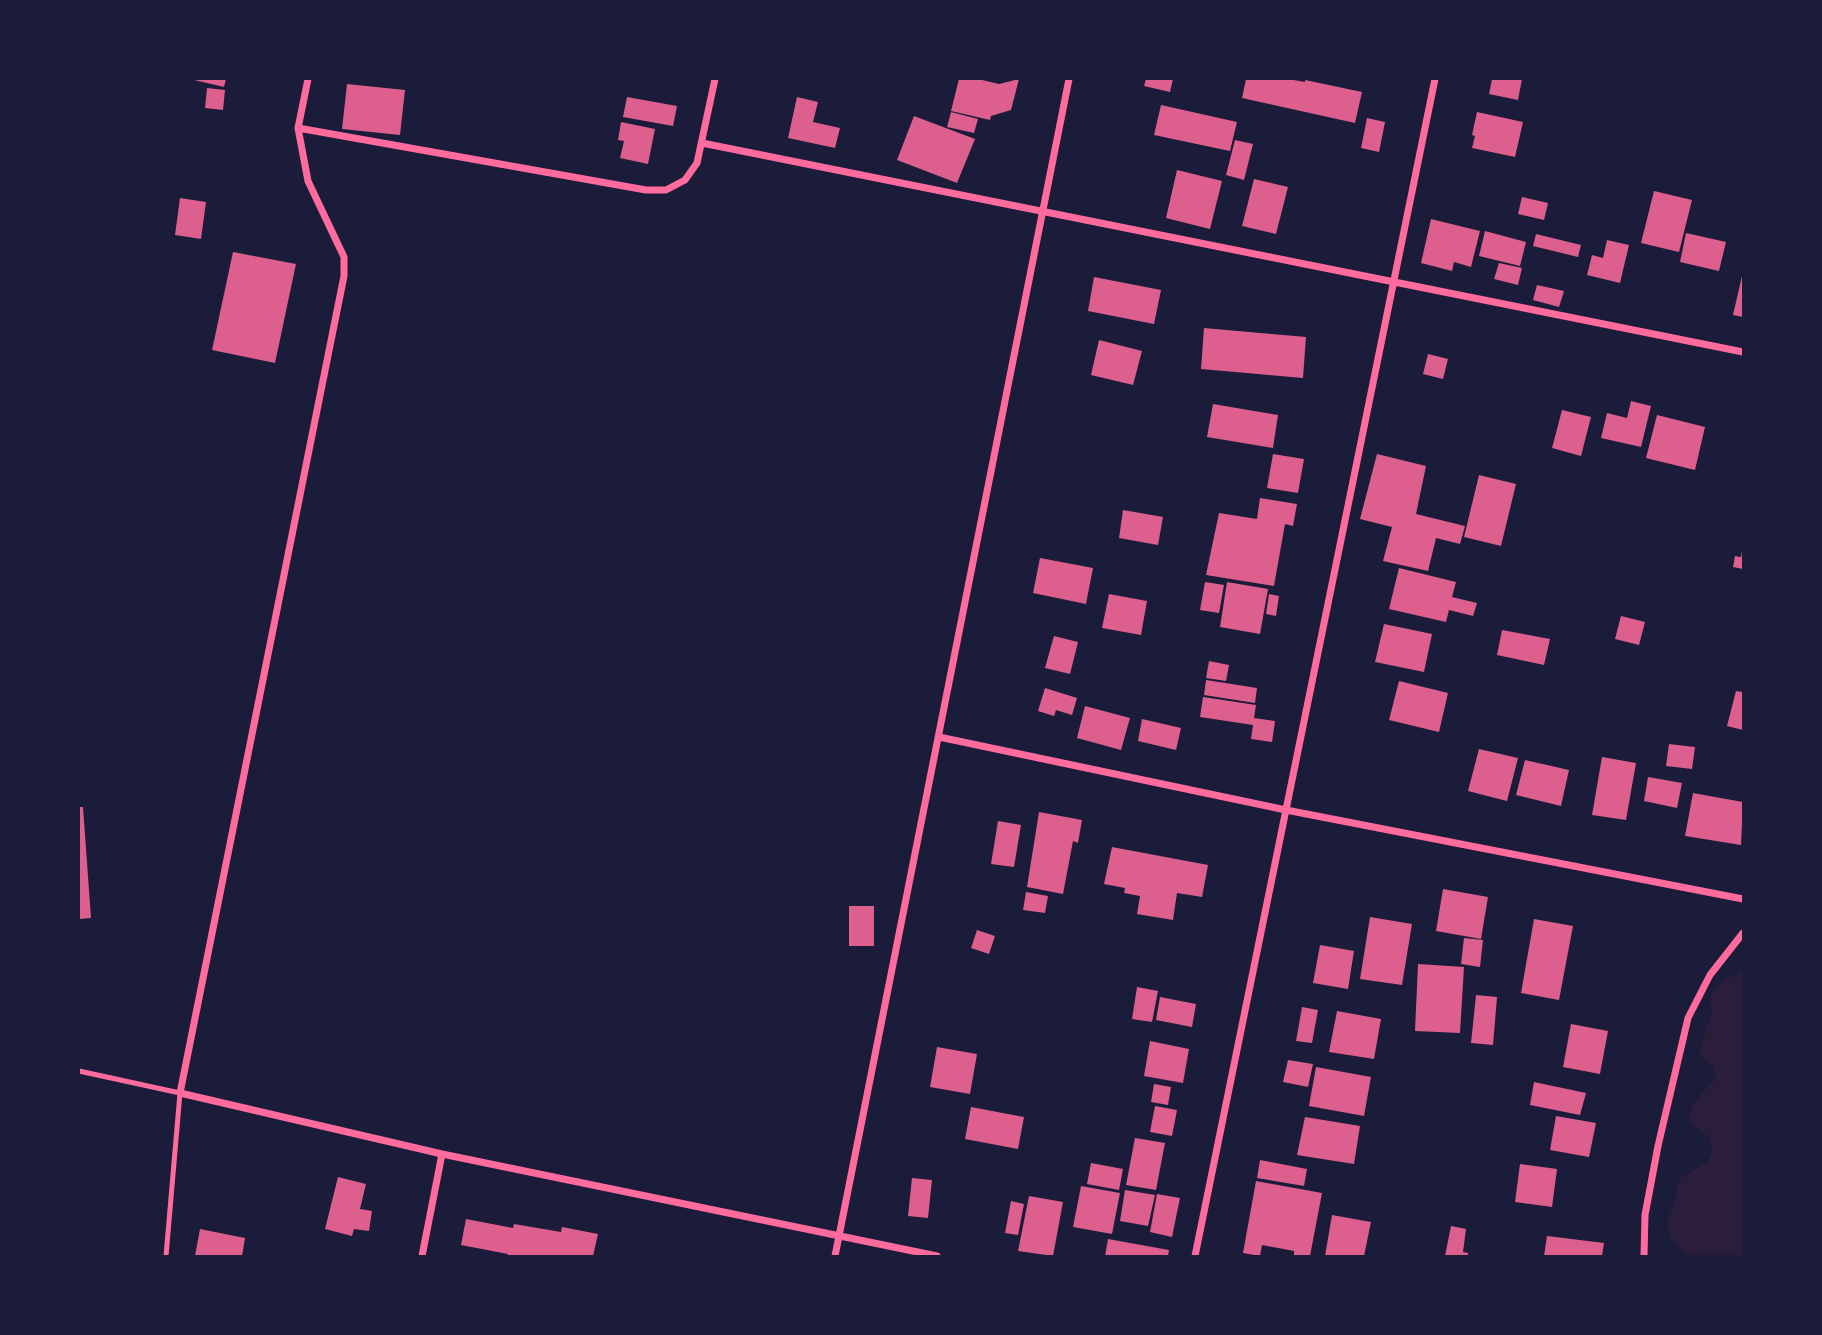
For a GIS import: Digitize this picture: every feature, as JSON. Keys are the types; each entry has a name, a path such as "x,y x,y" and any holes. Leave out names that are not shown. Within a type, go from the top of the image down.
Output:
{"street":[{"path":"308,79 298,128 308,181 344,257 344,276 180,1093 442,1154 937,1256"},
{"path":"298,128 646,190 666,190 685,180 697,163 715,79"},
{"path":"835,1256 1069,79"},
{"path":"1195,1256 1435,79"},
{"path":"702,143 1743,352"},
{"path":"939,737 1286,810 1743,899"},
{"path":"1644,1256 1645,1215 1688,1018 1710,975 1743,933"},
{"path":"422,1256 442,1154"}],"lane":[{"path":"79,1071 180,1093 166,1256"}],"shaded area":[{"path":"1743,965 1743,1256 1688,1256 1671,1238 1666,1223 1676,1201 1677,1185 1681,1178 1707,1162 1712,1152 1709,1137 1690,1122 1689,1115 1695,1101 1716,1078 1713,1067 1703,1060 1700,1052 1712,1011 1712,992 1723,980 1741,972"}],"building":[{"path":"190,79 226,79 224,87"},
{"path":"959,79 978,79 999,84 1019,79 1011,110 991,116 990,120 951,111"},
{"path":"1146,79 1173,79 1170,92 1144,86"},
{"path":"1246,79 1305,80 1362,92 1355,123 1242,98"},
{"path":"1492,79 1522,79 1518,100 1489,94"},
{"path":"347,84 405,90 400,135 342,129"},
{"path":"207,88 225,90 223,110 205,108"},
{"path":"627,97 677,106 673,126 623,117"},
{"path":"797,97 818,102 813,122 840,128 835,148 788,138"},
{"path":"1161,105 1237,122 1230,151 1154,135"},
{"path":"951,112 978,119 974,133 947,127"},
{"path":"1477,112 1523,122 1515,157 1472,148"},
{"path":"914,116 975,139 957,183 897,160"},
{"path":"1367,118 1385,122 1379,152 1361,148"},
{"path":"621,122 655,129 648,164 620,158 624,141 618,140"},
{"path":"1235,140 1253,144 1244,180 1226,175"},
{"path":"1177,170 1222,181 1210,229 1166,218"},
{"path":"1254,179 1288,187 1276,234 1242,226"},
{"path":"1654,191 1692,200 1679,252 1641,243"},
{"path":"1522,197 1548,203 1544,220 1518,214"},
{"path":"180,198 206,202 201,239 175,235"},
{"path":"1431,219 1480,231 1471,267 1454,262 1452,271 1421,263"},
{"path":"1485,231 1526,242 1520,266 1479,256"},
{"path":"1686,233 1726,242 1719,271 1680,262"},
{"path":"1536,234 1581,245 1578,257 1533,246"},
{"path":"1607,240 1629,245 1620,283 1587,275 1592,255 1603,258"},
{"path":"233,252 296,264 275,363 212,350"},
{"path":"1499,263 1522,268 1518,285 1494,279"},
{"path":"1743,276 1743,317 1733,315"},
{"path":"1094,277 1161,290 1154,324 1088,311"},
{"path":"1537,285 1564,291 1559,307 1533,300"},
{"path":"1204,328 1306,337 1303,378 1201,369"},
{"path":"1099,340 1142,351 1133,385 1091,375"},
{"path":"1428,354 1448,359 1443,379 1423,374"},
{"path":"1631,401 1651,406 1641,447 1601,438 1607,413 1627,418"},
{"path":"1213,404 1278,415 1273,448 1207,437"},
{"path":"1562,410 1591,417 1581,456 1552,448"},
{"path":"1657,415 1705,427 1695,470 1646,458"},
{"path":"1273,454 1304,459 1298,493 1267,488"},
{"path":"1377,454 1426,466 1416,514 1465,526 1460,544 1436,538 1428,571 1383,561 1392,527 1360,519"},
{"path":"1479,475 1516,484 1501,546 1464,537"},
{"path":"1260,498 1297,504 1293,526 1285,524 1274,586 1206,575 1219,513 1257,519"},
{"path":"1123,510 1163,517 1158,545 1119,538"},
{"path":"1742,550 1743,569 1733,567 1735,556 1741,557"},
{"path":"1040,558 1093,568 1086,604 1033,593"},
{"path":"1399,568 1456,582 1452,597 1477,603 1473,616 1449,610 1446,622 1389,609"},
{"path":"1205,582 1224,585 1219,613 1200,610"},
{"path":"1227,582 1268,589 1260,634 1220,627"},
{"path":"1109,594 1147,601 1141,635 1102,628"},
{"path":"1269,594 1279,596 1276,616 1266,614"},
{"path":"1621,616 1645,622 1639,645 1615,639"},
{"path":"1384,624 1432,634 1424,672 1375,662"},
{"path":"1502,630 1550,639 1544,665 1497,655"},
{"path":"1054,636 1078,642 1070,674 1045,668"},
{"path":"1209,661 1229,665 1226,681 1206,678"},
{"path":"1206,680 1257,688 1255,703 1204,695"},
{"path":"1399,681 1448,693 1439,732 1389,720"},
{"path":"1045,688 1077,698 1072,715 1056,710 1054,716 1038,711"},
{"path":"1736,691 1743,692 1743,730 1727,726"},
{"path":"1203,697 1256,705 1254,718 1275,721 1272,742 1251,739 1253,725 1200,717"},
{"path":"1085,706 1130,718 1121,750 1077,738"},
{"path":"1142,719 1181,728 1176,750 1138,741"},
{"path":"1669,744 1695,747 1692,769 1666,766"},
{"path":"1479,749 1518,758 1507,801 1468,791"},
{"path":"1602,757 1636,763 1626,820 1592,815"},
{"path":"1525,760 1569,770 1561,806 1516,795"},
{"path":"1648,777 1682,783 1677,808 1644,801"},
{"path":"1693,793 1743,802 1741,845 1685,836"},
{"path":"79,807 83,807 91,918 79,919"},
{"path":"1039,812 1082,820 1078,843 1073,841 1063,894 1027,887"},
{"path":"998,821 1021,825 1014,867 991,864"},
{"path":"1112,847 1208,865 1202,897 1177,893 1173,920 1137,914 1140,896 1124,893 1125,888 1104,884"},
{"path":"1443,889 1488,897 1481,939 1436,931"},
{"path":"1026,892 1048,896 1045,913 1023,910"},
{"path":"849,906 874,906 874,946 849,946"},
{"path":"1370,917 1412,924 1402,985 1360,979"},
{"path":"1534,919 1573,926 1559,1000 1521,993"},
{"path":"977,930 995,936 989,954 971,948"},
{"path":"1464,938 1483,940 1480,967 1461,964"},
{"path":"1320,945 1354,951 1348,989 1313,983"},
{"path":"1418,964 1464,967 1460,1033 1415,1031"},
{"path":"1137,987 1158,991 1152,1022 1132,1019"},
{"path":"1476,995 1497,997 1493,1045 1471,1043"},
{"path":"1160,997 1196,1004 1192,1027 1156,1020"},
{"path":"1302,1007 1318,1010 1312,1043 1296,1041"},
{"path":"1337,1011 1381,1019 1374,1059 1329,1052"},
{"path":"1571,1024 1608,1031 1600,1074 1563,1067"},
{"path":"1150,1041 1189,1049 1183,1083 1144,1076"},
{"path":"937,1047 977,1054 970,1094 930,1087"},
{"path":"1288,1060 1313,1064 1308,1087 1283,1082"},
{"path":"1316,1067 1371,1077 1364,1116 1309,1106"},
{"path":"1534,1082 1586,1093 1580,1115 1530,1105"},
{"path":"1154,1084 1171,1087 1168,1105 1151,1102"},
{"path":"1155,1106 1177,1110 1172,1136 1150,1132"},
{"path":"971,1107 1024,1117 1018,1149 965,1139"},
{"path":"1556,1116 1596,1123 1589,1157 1550,1150"},
{"path":"1305,1117 1360,1126 1354,1164 1297,1155"},
{"path":"1135,1138 1165,1143 1156,1190 1126,1185"},
{"path":"1260,1160 1307,1169 1304,1186 1257,1178"},
{"path":"1091,1163 1123,1169 1119,1190 1087,1184"},
{"path":"1520,1164 1557,1169 1552,1207 1515,1202"},
{"path":"338,1177 366,1184 360,1209 372,1211 369,1231 354,1229 352,1236 325,1229"},
{"path":"912,1178 932,1180 928,1218 908,1216"},
{"path":"1256,1181 1322,1193 1310,1256 1294,1256 1294,1251 1262,1245 1260,1256 1243,1253"},
{"path":"1081,1186 1120,1193 1112,1234 1073,1227"},
{"path":"1125,1190 1155,1195 1148,1226 1120,1221"},
{"path":"1157,1194 1180,1198 1172,1237 1150,1232"},
{"path":"1029,1196 1063,1202 1053,1256 1018,1251"},
{"path":"1011,1201 1024,1204 1018,1235 1005,1233"},
{"path":"1332,1215 1371,1222 1364,1256 1325,1256"},
{"path":"466,1219 513,1228 514,1224 561,1232 562,1227 598,1234 593,1256 508,1256 461,1245"},
{"path":"1451,1226 1466,1229 1463,1252 1468,1253 1468,1256 1445,1256"},
{"path":"200,1229 245,1238 242,1256 195,1256"},
{"path":"1547,1236 1604,1243 1602,1256 1544,1256"},
{"path":"1108,1239 1169,1250 1168,1256 1105,1256"}]}
